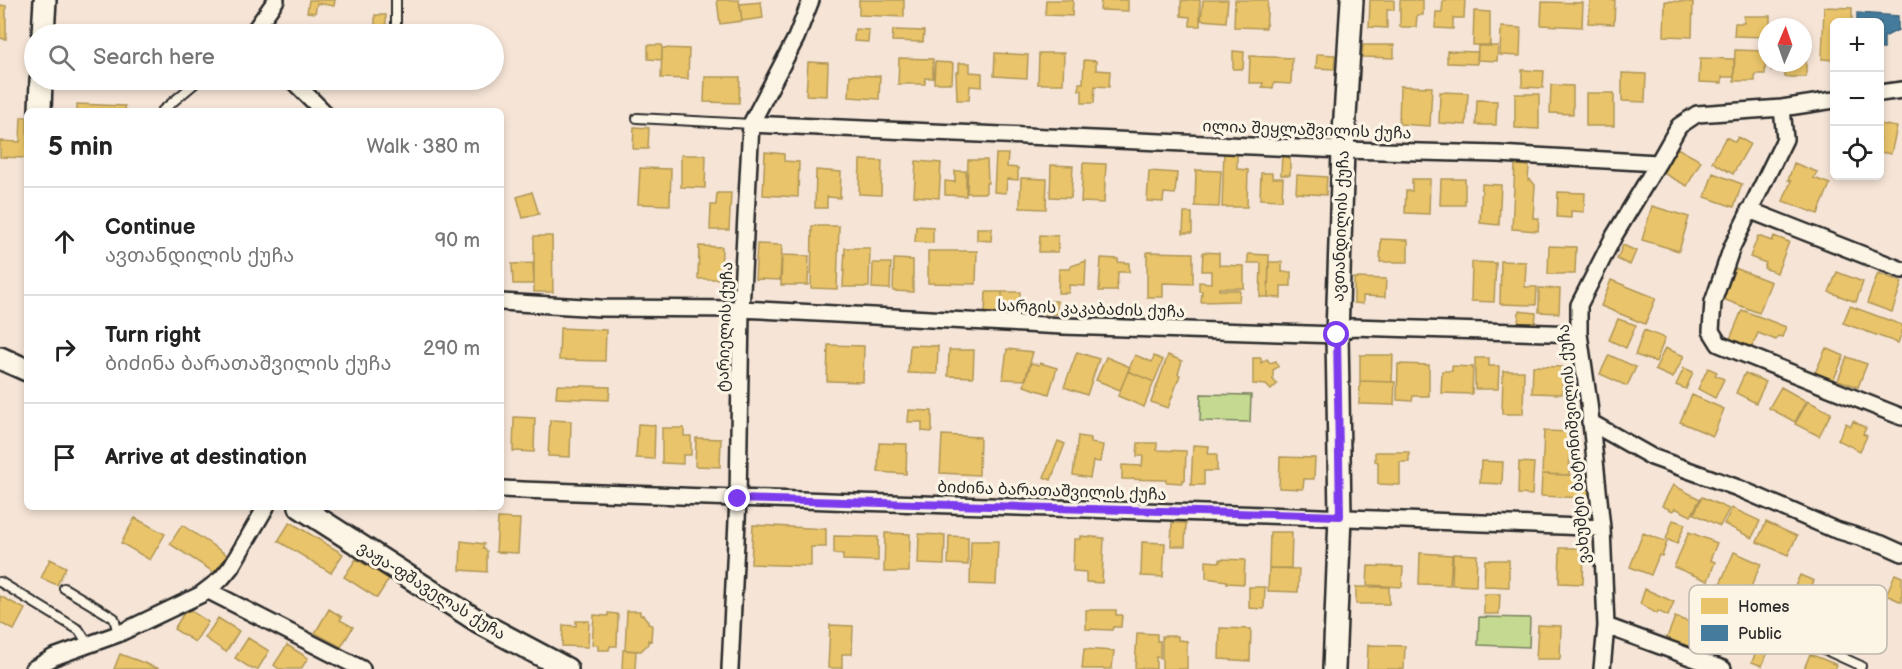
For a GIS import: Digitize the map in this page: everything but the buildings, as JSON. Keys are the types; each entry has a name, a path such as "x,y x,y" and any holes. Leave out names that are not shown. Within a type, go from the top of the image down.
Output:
{"street":[{"path":"44,24 45,0"},
{"path":"259,24 276,0"},
{"name":"ტარიელის ქუჩა","path":"730,669 738,499 741,309 751,124 796,38 811,0"},
{"name":"ავთანდილის ქუჩა","path":"1334,669 1340,516 1337,335 1343,150 1352,0"},
{"path":"40,108 41,90"},
{"path":"302,90 320,108"},
{"path":"1884,92 1902,90"},
{"path":"1658,163 1679,126 1696,114 1782,108 1830,101"},
{"path":"1782,108 1785,139 1732,247 1713,302 1711,331 1719,344 1902,417"},
{"name":"ილია შეყლაშვილის ქუჩა","path":"751,124 1343,150 1498,153 1658,163"},
{"name":"ვახუშტი ბატონიშვილის ქუჩა","path":"1602,669 1606,626 1602,528 1579,334 1579,306 1614,236 1658,163"},
{"path":"1749,210 1902,270"},
{"name":"სარგის კაკაბაძის ქუჩა","path":"504,302 600,308 741,309 1063,326 1337,335 1352,327 1579,334"},
{"path":"0,358 24,369"},
{"path":"1590,423 1652,457 1738,488 1833,529 1882,544 1902,553"},
{"name":"ბიძინა ბარათაშვილის ქუჩა","path":"504,489 738,499 1340,516 1602,528"},
{"path":"33,669 54,657 146,622 207,590 231,567 264,510"},
{"name":"ვაჟა-ფშაველას ქუჩა","path":"321,513 484,625 567,669"},
{"path":"207,590 362,669"},
{"path":"1606,626 1723,669"}],"lane":[{"path":"396,0 396,24"},
{"path":"166,108 188,90"},
{"path":"637,118 751,124"},
{"path":"0,582 78,630 88,644"},
{"path":"64,588 114,618 118,634"},
{"path":"1833,654 1863,668"}],"green space":[{"path":"1201,394 1251,395 1250,422 1200,421"},
{"path":"1479,617 1530,618 1529,647 1478,645"}],"route":[{"path":"738,499 1340,516 1337,335"}]}
